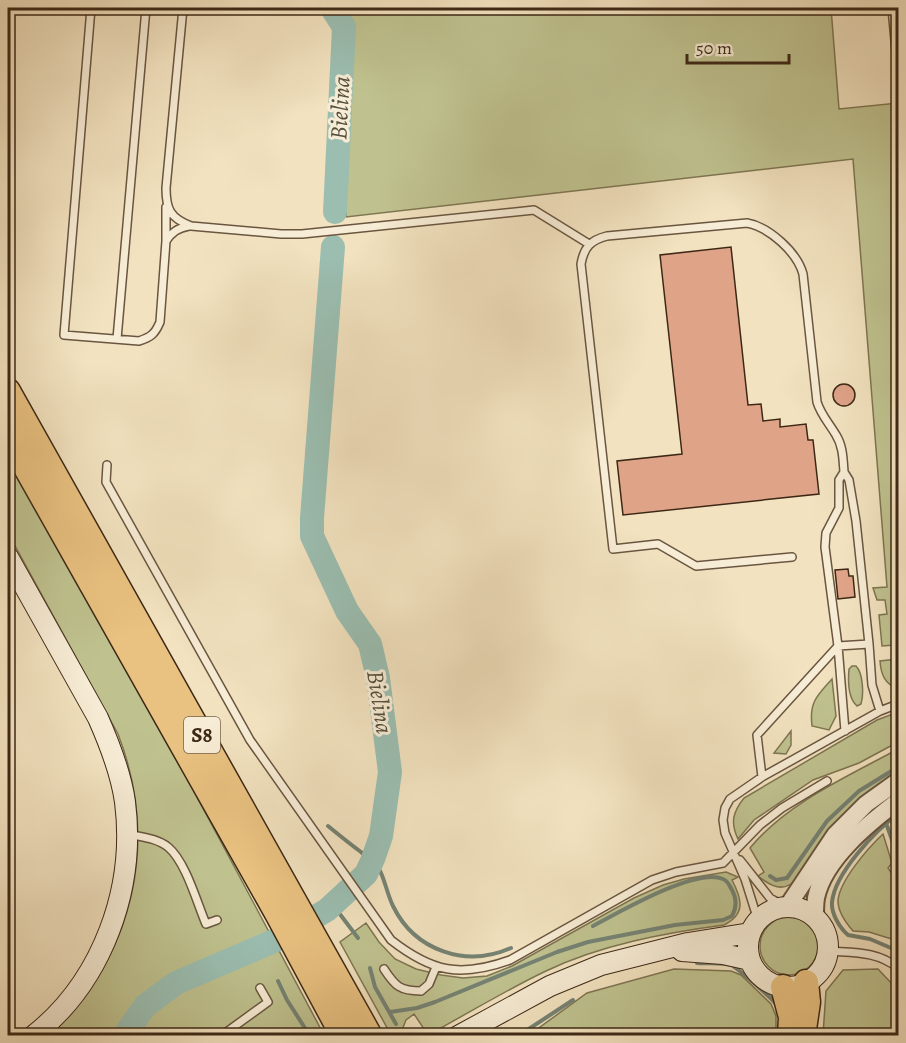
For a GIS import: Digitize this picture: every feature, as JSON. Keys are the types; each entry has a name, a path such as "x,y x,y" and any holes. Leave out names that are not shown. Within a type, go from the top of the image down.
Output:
{"highway":[{"name":"S8","path":"8,392 305,942 343,1035"},
{"name":"S8","path":"8,436 288,910"},
{"name":"S8","path":"305,942 370,1035"},
{"path":"803,1035 808,1002 806,982"},
{"path":"783,987 791,1017 790,1035"}],"main road":[{"path":"8,556 98,718 121,782 128,834 124,877 116,915 103,947 85,979 65,1005 33,1035"},
{"path":"787,907 806,911 814,917 825,933 828,951 817,975 795,986 783,987 762,978 750,960 748,946 753,928 762,916 774,909 787,907"},
{"path":"458,1035 576,974 626,958 668,950 753,928"},
{"path":"668,950 723,954 750,960"}],"street":[{"path":"787,907 836,835 866,804 898,781"},
{"path":"814,917 816,897 831,866 874,819 898,801"}],"lane":[{"path":"91,8 64,335 139,341 150,338 156,332 160,322 166,241 166,188 183,8"},
{"path":"117,339 146,8"},
{"path":"892,8 898,62"},
{"path":"166,202 171,213 179,221 191,226"},
{"path":"166,241 180,228 191,226 302,234 534,210 589,244"},
{"path":"792,557 696,566 658,544 613,549 581,264 583,254 589,244 596,239 607,236 747,223 764,229 794,253 803,274 817,402 821,414 841,445 844,472 849,480 856,521 872,685 880,711"},
{"path":"107,465 106,482 250,740 391,940 410,955 436,968 485,969 510,960 652,880 676,872 723,863 760,825 782,808 827,781"},
{"path":"844,472 839,480 839,508 826,533 825,547 845,731"},
{"path":"762,777 757,735 837,646 869,644"},
{"path":"753,928 756,914 735,853 725,833 723,820 725,808 730,799 762,777 880,711 898,704"},
{"path":"128,834 156,840 169,848 178,859 206,924 217,920"},
{"path":"735,853 770,898 787,907"},
{"path":"828,951 870,954 888,960 898,969"},
{"path":"384,969 394,984 406,991 421,991 429,984 436,968"},
{"path":"221,1035 268,1002 260,988"}],"green space":[{"path":"338,8 831,8 839,109 898,103 898,634 894,635 895,645 882,646 879,615 887,614 885,600 877,600 873,588 887,587 853,159 346,217 347,22"},
{"path":"8,461 164,735 324,1035 50,1035 79,1004 102,970 120,933 131,895 137,856 137,816 131,775 118,734 8,533"},
{"path":"897,659 898,689 884,678 880,661"},
{"path":"852,666 858,669 862,684 861,704 857,706 849,689 849,669"},
{"path":"832,679 836,716 829,730 812,726 811,718 813,705 818,695"},
{"path":"898,712 898,742 859,763 813,780 754,820 738,839 733,822 737,808 744,798 877,720"},
{"path":"791,731 791,745 786,754 774,753"},
{"path":"898,749 898,773 842,816 825,835 804,869 791,884 778,887 758,876 764,872 750,848 765,832 782,817 819,792"},
{"path":"883,834 892,863 888,868 898,883 898,941 869,932 853,931 838,905 843,884 849,874"},
{"path":"726,872 738,877 732,880 740,906 736,916 724,925 633,941 588,954 516,986 428,1035 414,1014 406,1020 400,1035 391,1035 340,942 366,923 395,959 416,969 463,978 487,976 512,966 634,898 663,885"},
{"path":"789,917 805,922 813,930 818,946 813,962 805,970 789,975 773,970 765,962 760,946 765,930 773,922"},
{"path":"674,969 731,971 741,975 771,1004 776,1016 776,1035 529,1035 587,993"},
{"path":"878,969 896,988 898,1035 823,1035 826,991 843,970"}],"building":[{"path":"731,247 748,405 761,404 763,421 780,419 780,427 806,424 808,440 813,440 819,494 623,515 617,461 682,454 660,255"},
{"path":"840,384 848,384 855,391 855,399 848,406 840,406 833,399 833,391"},
{"path":"848,569 849,576 853,576 855,597 838,599 835,570"}],"waterway":[{"name":"Bielina","path":"332,8 344,27 335,212"},
{"name":"Bielina","path":"124,1036 145,1006 176,983 274,941 327,910 366,874 381,836 390,772 378,678 370,644 347,611 312,536 333,247"},
{"path":"770,876 776,880 787,878 827,821 859,791 898,767"},
{"path":"898,814 878,831 848,866 840,878 832,902 837,920 848,935 870,939 898,951"},
{"path":"886,823 896,851"},
{"path":"328,826 373,860 380,870 393,906 403,922 428,944 443,951 477,956 494,954 511,948"},
{"path":"390,1012 417,1008 435,1002 557,952 588,942 675,925 723,920 732,916 736,900 725,880 711,877 695,879 657,893 593,926"},
{"path":"333,905 358,938"},
{"path":"697,963 731,965 777,1005"},
{"path":"370,968 375,987 396,1024"},
{"path":"278,981 310,1036"},
{"path":"518,1036 573,1000"}]}
